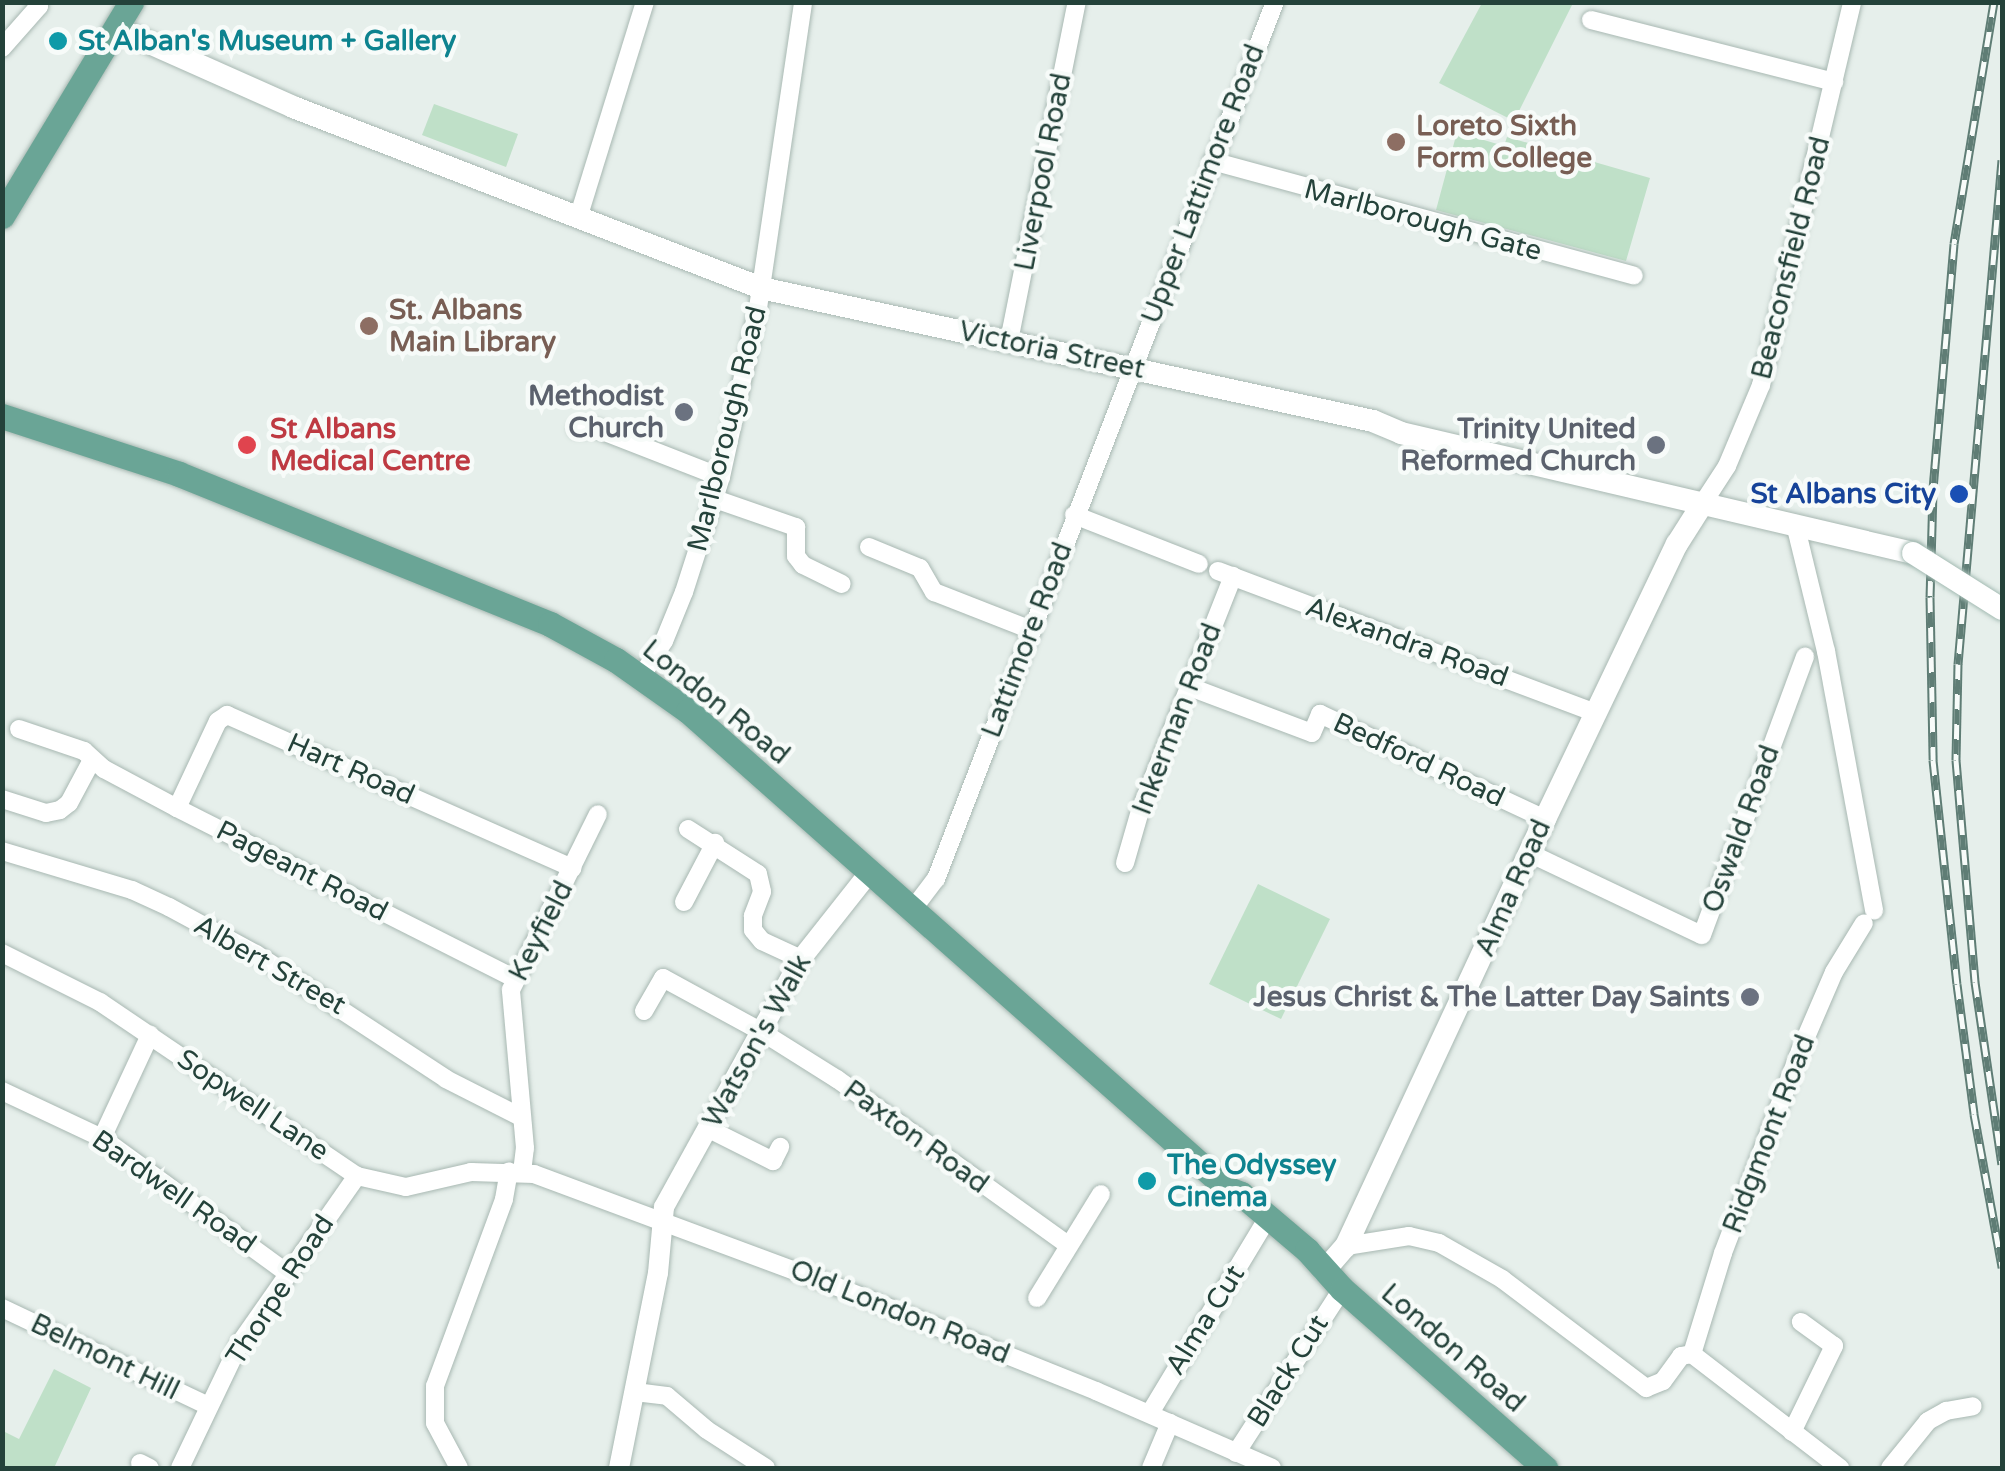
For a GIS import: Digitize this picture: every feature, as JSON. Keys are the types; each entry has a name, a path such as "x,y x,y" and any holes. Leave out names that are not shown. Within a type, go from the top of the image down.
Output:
{"main road":[{"path":"2,216 131,2"},
{"name":"Victoria Street","path":"118,28 293,107 761,288 1133,367 1913,553 2002,609"},
{"name":"London Road","path":"2,416 179,474 550,624 641,677 688,711 1228,1189 1242,1194 1307,1250 1333,1280 1545,1468"},
{"name":"Alma Road","path":"1333,1280 1544,818 1680,537 1703,503"},
{"name":"London Road","path":"1228,1189 1234,1204 1295,1258 1333,1280"}],"street":[{"path":"579,215 646,2"},
{"name":"Marlborough Road","path":"641,677 664,641 684,592 721,477 761,288 803,2"},
{"name":"Liverpool Road","path":"1009,341 1077,2"},
{"name":"Upper Lattimore Road","path":"1133,367 1275,2"},
{"name":"Beaconsfield Road","path":"1703,503 1728,466 1761,385 1852,2"},
{"path":"2,48 38,4"},
{"path":"1591,20 1834,82"},
{"name":"Marlborough Gate","path":"1212,161 1634,276"},
{"name":"Lattimore Road","path":"913,909 936,879 1133,367"},
{"path":"577,429 595,428 721,477"},
{"path":"715,499 796,527 796,556 804,565 842,584"},
{"path":"1074,515 1198,564"},
{"name":"Ridgmont Road","path":"1692,1354 1723,1253 1800,1052 1834,972 1869,917 1826,651 1794,524"},
{"path":"869,547 920,568 934,592 1031,630"},
{"name":"Alexandra Road","path":"1226,574 1596,713"},
{"name":"Inkerman Road","path":"1125,863 1226,574"},
{"name":"Oswald Road","path":"1529,853 1702,936 1805,656"},
{"name":"Bedford Road","path":"1190,686 1312,732 1320,714 1544,818"},
{"name":"Hart Road","path":"177,808 218,721 227,715 573,868"},
{"name":"Pageant Road","path":"20,729 84,752 177,808 514,978"},
{"path":"2,799 46,814 60,810 92,760"},
{"name":"Keyfield","path":"459,1468 436,1423 435,1386 525,1148 508,1003 514,978 598,814"},
{"path":"688,829 758,874 762,892 752,924 757,936 801,959"},
{"path":"684,902 715,843"},
{"name":"Albert Street","path":"2,851 132,890 170,907 256,954 446,1079 519,1116"},
{"name":"Watson's Walk","path":"618,1468 635,1392 664,1207 801,959 869,873"},
{"name":"Sopwell Lane","path":"2,953 66,983 150,1035 357,1176 406,1187 471,1172 515,1172"},
{"name":"Paxton Road","path":"644,1011 663,978 762,1032 837,1079 1068,1245"},
{"path":"102,1138 150,1035"},
{"name":"Bardwell Road","path":"2,1091 102,1138 287,1273"},
{"path":"708,1128 773,1160 780,1147"},
{"name":"Old London Road","path":"515,1172 664,1220 1150,1414 1272,1468"},
{"name":"Thorpe Road","path":"180,1468 240,1343 357,1176"},
{"path":"1037,1298 1101,1194"},
{"name":"Alma Cut","path":"1150,1414 1262,1227"},
{"path":"1346,1246 1409,1236 1440,1243 1492,1272 1646,1388 1663,1381 1681,1356 1692,1354 1840,1468"},
{"name":"Black Cut","path":"1236,1453 1333,1280"},
{"name":"Belmont Hill","path":"2,1308 208,1406"},
{"path":"1792,1432 1834,1346 1801,1322"},
{"path":"635,1392 667,1396 707,1430 766,1468"},
{"path":"1890,1468 1932,1418 1973,1406"},
{"path":"1151,1468 1170,1424"}],"green space":[{"path":"1482,3 1573,3 1514,121 1439,83"},
{"path":"434,104 518,134 506,167 422,135"},
{"path":"1457,132 1504,146 1507,137 1650,178 1626,261 1436,210"},
{"path":"1258,884 1330,919 1281,1019 1209,984"},
{"path":"54,1369 91,1388 54,1468 3,1468 3,1431 19,1439"}],"railway":[{"path":"1994,2 1954,244 1933,491 1930,597 1933,760 1957,984 1974,1114 2002,1267"},
{"path":"2002,160 1958,664 1956,760 1975,982 2002,1164"}],"place":[{"name":"St Alban's Museum + Gallery","path":"58,41"},
{"name":"Loreto Sixth Form College","path":"1396,142"},
{"name":"St. Albans Main Library","path":"369,326"},
{"name":"Methodist Church","path":"684,412"},
{"name":"St Albans Medical Centre","path":"247,445"},
{"name":"Trinity United Reformed Church","path":"1656,445"},
{"name":"St Albans City","path":"1959,494"},
{"name":"Jesus Christ & The Latter Day Saints","path":"1750,997"},
{"name":"The Odyssey Cinema","path":"1147,1181"}]}
